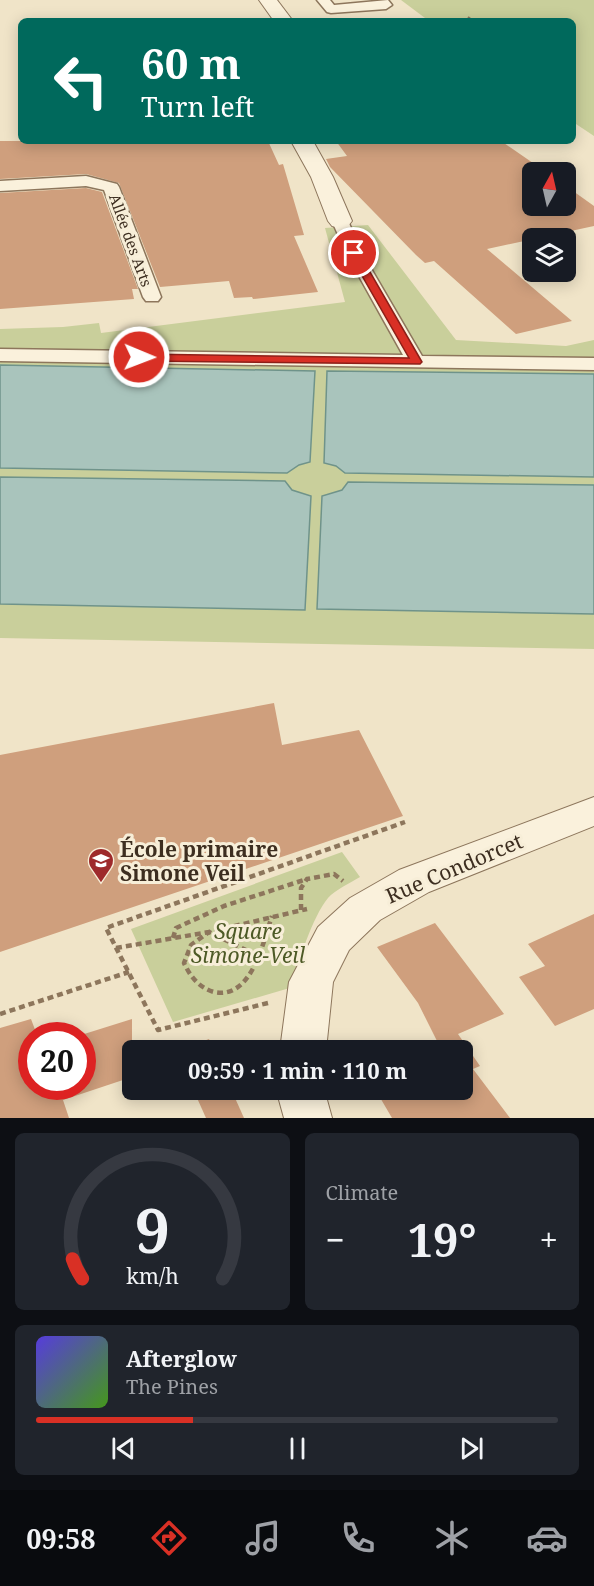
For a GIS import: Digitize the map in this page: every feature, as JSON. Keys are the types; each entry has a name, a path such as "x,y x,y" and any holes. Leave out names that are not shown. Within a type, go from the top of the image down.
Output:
{"street":[{"path":"268,0 282,18"},
{"path":"304,144 322,177 340,221"},
{"name":"Rue Condorcet","path":"304,1040 311,982 333,939 365,909 414,881 594,811"},
{"path":"303,1100 308,1118"}],"lane":[{"path":"323,0 331,9 386,5 381,0"},
{"name":"Allée des Arts","path":"0,186 87,181 111,187 152,297"},
{"path":"340,221 354,253 416,362"},
{"path":"0,355 594,364"}],"path":[{"path":"307,1003 276,1001 158,1030 106,928 405,822"},
{"path":"173,938 176,928 198,915 227,903 307,879 334,874 348,885"},
{"path":"301,910 301,888 307,879"},
{"path":"116,948 209,932 313,908"},
{"path":"209,932 191,945 184,963 188,973 207,992 225,991 242,984 249,973 272,916"},
{"path":"209,932 256,955"},
{"path":"0,1014 129,972"}],"green space":[{"path":"401,0 594,0 594,136 576,124 576,18 425,18"},
{"path":"368,225 456,340 566,346 594,340 594,374 328,371 324,462 336,466 345,473 594,477 594,485 348,482 342,490 330,494 318,609 594,614 594,649 0,638 0,604 305,610 300,494 292,490 285,481 0,477 0,468 287,473 299,465 310,462 315,371 0,365 0,329 63,327 99,323 101,333 345,302 325,228"},
{"name":"Square Simone-Veil","path":"342,852 360,877 335,892 322,906 306,940 293,987 173,1022 131,929"}],"water":[{"path":"0,365 315,371 310,462 299,465 287,473 0,468"},
{"path":"327,371 594,374 594,477 345,473 336,466 324,463"},
{"path":"0,477 285,481 292,490 311,496 305,610 0,604"},
{"path":"348,482 594,485 594,614 317,609 322,496 342,490"}],"building":[{"path":"0,141 18,141 18,144 269,144 279,165 283,164 304,235 294,236 318,292 253,299 252,297 234,298 229,281 160,287 119,183 86,174 0,179"},
{"path":"338,144 505,144 531,162 522,162 522,216 576,216 576,193 594,206 594,226 576,230 576,228 522,228 522,241 487,249 522,279 522,282 526,282 572,321 516,334 434,261 425,263 416,255 330,167 326,159 347,156"},
{"path":"86,188 102,192 138,289 132,289 134,299 0,309 0,193"},
{"name":"École primaire Simone Veil","path":"274,703 282,745 359,730 403,816 0,952 0,755"},
{"path":"594,914 594,1009 555,1026 519,977 545,966 528,944"},
{"path":"435,923 504,1014 458,1034 462,1040 436,1040 418,1003 377,947"},
{"path":"132,1019 132,1040 122,1040 122,1080 96,1089 96,1030"},
{"path":"18,1023 18,1100 63,1100 69,1118 0,1118 0,1028"},
{"path":"473,1056 480,1066 473,1069"},
{"path":"473,1069 510,1118 392,1118 381,1100 473,1100"},
{"path":"198,1100 236,1100 244,1118 206,1118"}],"place":[{"name":"École primaire Simone Veil","path":"101,884"}],"route":[{"path":"139,357 416,362 354,253"}]}
